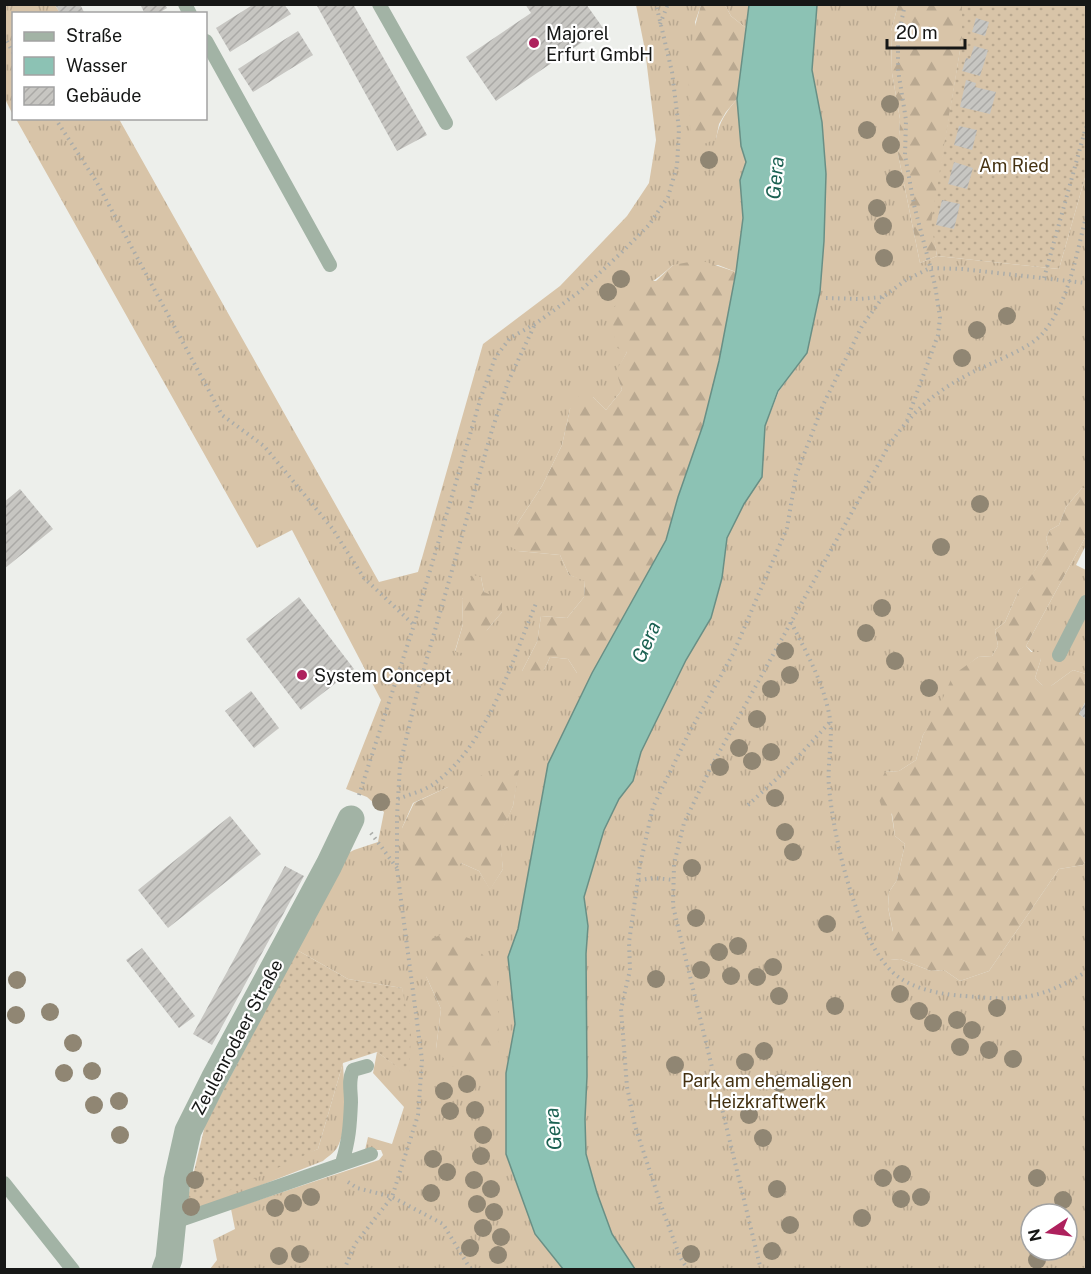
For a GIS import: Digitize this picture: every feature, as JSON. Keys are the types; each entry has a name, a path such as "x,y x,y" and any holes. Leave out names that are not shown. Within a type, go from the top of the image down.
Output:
{"street":[{"name":"Zeulenrodaer Straße","path":"165,1269 177,1180 188,1131 329,865 351,819"}],"lane":[{"path":"379,4 446,123"},
{"path":"207,43 330,265"},
{"path":"1059,655 1086,602"},
{"path":"342,1163 349,1140 351,1094 349,1079 353,1070 367,1066"},
{"path":"172,1223 371,1154"},
{"path":"4,1183 73,1269"}],"path":[{"path":"397,869 372,834 351,819 414,625 477,409 495,358 510,338 536,324 579,292 620,254 649,225 668,197 677,166 679,129 672,72 659,25 656,4"},
{"path":"659,25 668,4"},
{"path":"905,4 898,38 898,70 906,120 905,155 914,205 939,303 940,318 938,335 907,421"},
{"path":"4,36 12,50"},
{"path":"56,120 96,182 222,415 264,446 332,528 364,578 414,625"},
{"path":"1044,278 1086,127"},
{"path":"761,1269 673,906 674,864 684,823 711,767 884,453 907,421 936,393 1017,351 1042,334 1057,310 1069,280 1086,218"},
{"path":"688,1269 680,1257 634,1126 627,1087 621,1010 630,970 629,942 653,807 688,735 733,654 787,528 796,475 823,405 862,326 883,297 906,280 930,268 962,269 1086,283"},
{"path":"826,298 859,300 883,297"},
{"path":"344,1269 355,1244 392,1197 418,1115 422,1060 397,869 400,765 416,697 489,441 508,382 536,324"},
{"path":"398,800 434,784 465,755 493,708 537,601"},
{"path":"790,622 823,685 831,722 829,786 835,827 848,880 868,940 884,965 901,979 922,988 959,996 1008,1000 1044,994 1086,972"},
{"path":"748,805 784,772 831,722"},
{"path":"639,880 654,878 674,880"},
{"path":"327,1168 357,1188 392,1197 443,1224 471,1269"}],"green space":[{"path":"4,5 55,5 59,12 12,12 12,113 5,99"},
{"path":"636,5 701,5 695,22 716,139 719,127 737,99 741,146 746,162 740,180 743,218 736,272 718,265 673,265 614,308 613,322 627,352 617,371 622,390 606,410 593,397 570,409 562,445 542,486 517,524 518,551 560,555 569,575 585,580 584,597 567,618 541,616 537,642 522,671 544,670 550,657 568,659 577,673 592,673 548,764 518,929 508,957 515,1024 506,1073 506,1154 535,1234 563,1269 210,1269 217,1260 213,1240 235,1229 231,1209 379,1160 383,1155 381,1150 365,1150 368,1137 392,1144 404,1107 373,1073 377,1052 409,1075 402,988 348,979 297,950 339,858 378,842 384,812 367,797 346,789 381,700 292,530 257,548 17,120 120,120 379,582 418,572 483,344 560,286 627,216 649,183 656,140 645,50","holes":["481,577 484,592 502,612 487,630 455,651 463,624 462,599","518,771 513,806 499,835 503,869 490,889 479,871 402,828 413,803 448,787 491,782","426,976 489,1059 436,1049 441,1009"]},
{"path":"701,5 725,5 731,16 746,28 737,99 719,124 716,139 704,144 691,136 689,103 691,53"},
{"path":"725,5 749,5 746,28 731,16"},
{"name":"Park am ehemaligen Heizkraftwerk","path":"817,5 898,5 891,31 892,73 900,119 898,154 920,263 937,256 1059,269 1086,174 1086,488 1082,488 1066,507 1059,525 1050,530 1046,538 1049,548 1025,586 1019,590 1005,622 995,630 998,646 992,656 978,657 968,665 923,735 916,760 899,771 885,772 895,836 905,844 897,880 889,892 888,907 893,932 890,960 900,959 931,971 944,970 960,981 989,971 1059,869 1083,865 1086,860 1086,1269 635,1269 612,1234 586,1154 588,926 584,897 604,830 619,799 633,781 641,752 686,660 711,618 722,578 727,538 744,504 762,476 765,426 779,391 807,353 820,292 824,241 826,174 822,122 812,70"},
{"path":"898,5 962,5 962,38 932,223 937,256 920,263 898,154 900,119 892,73 891,31"},
{"name":"Am Ried","path":"962,5 1086,5 1086,174 1059,269 937,256 931,223 962,38"},
{"path":"700,260 736,272 719,361 703,425 666,540 592,673 577,673 568,659 550,657 544,670 531,681 522,671 537,642 541,616 567,618 584,597 585,581 569,575 560,555 518,551 509,546 517,524 542,486 562,445 570,409 581,392 593,397 606,410 622,390 616,371 627,352 615,347 613,308 631,294 636,281 656,281 673,265"},
{"path":"1082,488 1086,488 1086,536 1026,646 1031,652 1039,652 1041,659 1035,678 1043,686 1051,686 1073,670 1086,674 1086,701 1079,714 1086,719 1086,860 1083,865 1059,869 989,971 960,981 944,970 931,971 900,959 890,960 887,945 888,938 893,931 888,907 889,892 897,880 905,844 895,836 892,814 882,808 876,790 885,772 899,771 916,760 923,735 953,675 978,657 992,656 998,646 995,630 1005,622 1019,590 1025,585 1049,548 1046,538 1050,530 1059,525 1066,507"},
{"path":"1086,536 1086,545 1076,565 1086,570 1086,674 1073,670 1051,686 1043,686 1035,678 1041,659 1026,646"},
{"path":"473,575 481,577 484,592 502,600 502,612 487,630 479,655 455,652 463,624 462,599"},
{"path":"469,768 491,781 519,770 513,806 500,835 503,869 490,890 479,871 461,863 446,887 406,874 402,828 414,803 448,787"},
{"path":"450,931 471,939 497,974 499,1049 489,1059 451,1067 436,1049 441,1009 426,976 426,941"},
{"path":"297,950 348,979 402,988 411,1032 409,1076 377,1052 343,1063 318,1149 203,1203 188,1197 205,1125"},
{"path":"343,1063 345,1107 343,1130 341,1140 332,1153 323,1161 190,1213 183,1206 188,1197 318,1149"}],"water":[{"name":"Gera","path":"749,5 817,5 812,70 822,122 826,174 820,292 807,353 778,391 765,426 762,477 744,504 727,538 722,578 711,618 686,660 641,752 633,781 619,799 604,830 584,897 588,926 586,1154 612,1234 635,1269 563,1269 535,1234 506,1154 506,1073 515,1024 508,957 518,929 548,764 592,673 666,540 703,425 719,361 736,272 743,218 740,180 746,162 741,146 737,99"}],"building":[{"path":"55,4 80,4 84,12 59,12"},
{"path":"140,4 165,4 167,8 160,12 144,12"},
{"path":"254,4 284,4 291,14 230,52 216,28"},
{"path":"316,4 353,4 427,135 397,151"},
{"name":"Majorel Erfurt GmbH","path":"525,4 586,4 603,28 496,101 466,57 531,13"},
{"path":"976,18 989,22 985,36 972,32"},
{"path":"298,31 313,55 253,92 238,69"},
{"path":"974,46 988,50 980,76 962,71 966,58 970,59"},
{"path":"966,80 976,83 975,87 996,92 990,114 960,107"},
{"path":"959,126 977,130 972,150 954,145"},
{"path":"954,162 973,168 967,189 948,184"},
{"path":"942,200 960,204 954,229 936,225"},
{"path":"20,489 53,529 4,569 4,502"},
{"path":"299,597 354,669 301,710 246,639"},
{"path":"251,691 279,728 254,748 225,711"},
{"path":"1086,701 1086,719 1079,714"},
{"path":"230,816 261,854 168,928 138,890"},
{"path":"285,866 304,876 212,1045 193,1034"},
{"path":"142,948 195,1016 179,1028 126,960"}],"place":[{"name":"Majorel Erfurt GmbH","path":"534,43"},
{"name":"System Concept","path":"302,675"}]}
